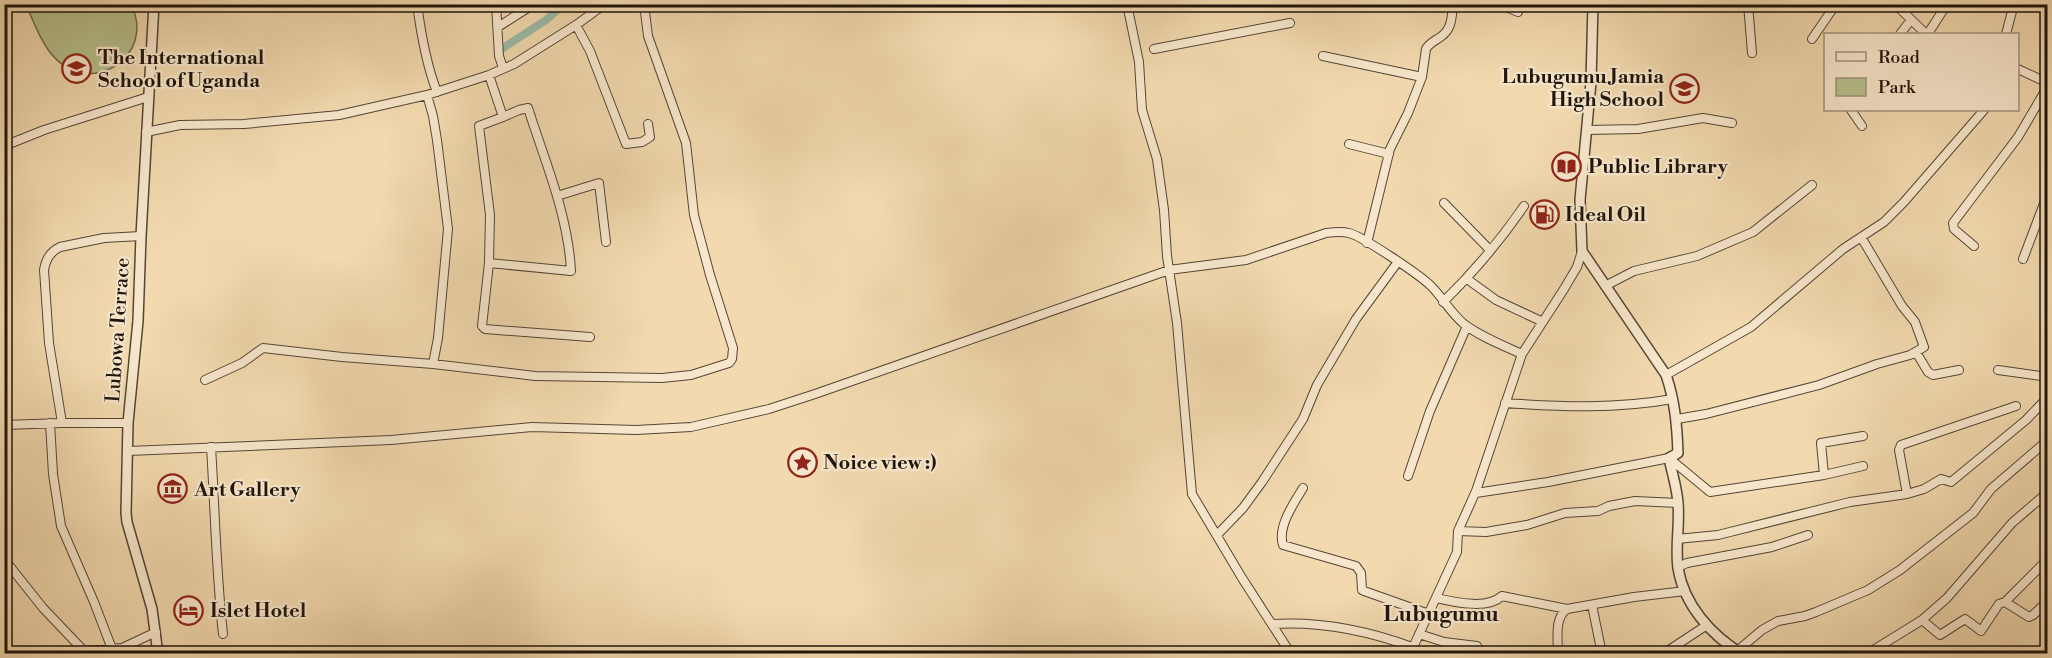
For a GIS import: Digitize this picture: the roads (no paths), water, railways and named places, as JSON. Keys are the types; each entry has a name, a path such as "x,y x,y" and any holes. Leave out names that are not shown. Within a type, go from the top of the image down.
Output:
{"street":[{"name":"Lubowa Terrace","path":"154,4 138,321 128,423 126,494 127,522 152,609 158,654"},
{"path":"417,4 431,77 437,92"},
{"path":"496,4 499,56 503,68"},
{"path":"498,27 534,4"},
{"path":"147,132 180,125 244,124 339,115 427,95 489,75 514,64 605,4"},
{"path":"204,380 242,363 263,348 535,376 662,378 691,375 722,367 732,359 733,348 730,335 710,275 694,215 686,143 648,36 644,4"},
{"path":"1127,4 1139,62 1142,110 1157,159 1164,210 1169,270 1177,323 1192,494 1291,654"},
{"path":"1367,243 1389,154 1422,77 1427,45 1445,33 1451,20 1453,4"},
{"path":"1499,4 1518,12"},
{"path":"1272,624 1299,623 1352,628 1411,650 1457,552 1458,531 1476,493 1522,354 1577,267 1582,251 1580,200 1582,158 1591,82 1593,4"},
{"path":"1749,4 1752,53"},
{"path":"1812,39 1836,4"},
{"path":"1895,4 1925,33 1928,33 1947,4"},
{"path":"2006,33 2014,4"},
{"path":"1901,33 1911,20"},
{"path":"1154,49 1290,23"},
{"path":"576,25 590,51 623,139 627,144 642,142 650,137 648,124"},
{"path":"1323,56 1422,77"},
{"path":"1974,246 1954,230 1953,223 2018,137 2048,85 2019,70"},
{"path":"489,75 503,117"},
{"path":"427,95 433,117 448,229 434,364"},
{"path":"4,146 44,130 148,98"},
{"path":"489,263 571,271 570,244 528,108 479,126 490,215 489,263 482,326 485,329 514,329 590,337"},
{"path":"1852,111 1862,126"},
{"path":"1666,375 1751,327 1860,237 1884,222 1983,111"},
{"path":"1587,130 1638,129 1702,118 1732,123"},
{"path":"1349,144 1389,154"},
{"path":"557,196 599,183 606,242"},
{"path":"1605,286 1634,271 1697,256 1753,232 1812,185"},
{"path":"2023,259 2048,193"},
{"path":"1444,203 1490,250"},
{"path":"1443,302 1467,279 1524,206"},
{"path":"128,451 391,440 532,427 636,430 691,427 769,409 815,394 1169,270 1246,260 1338,231 1351,233 1430,285 1449,311 1467,326 1490,340 1522,354"},
{"path":"62,423 49,343 45,262 54,250 60,247 104,238 141,236"},
{"path":"1677,420 1819,385 1916,352 1924,347 1915,322 1902,306 1860,237"},
{"path":"1476,493 1548,482 1670,458 1678,453 1677,420 1666,375 1582,251"},
{"path":"1217,535 1243,508 1262,482 1302,419 1317,385 1356,319 1397,263"},
{"path":"1467,279 1496,300 1543,322"},
{"path":"1408,476 1430,411 1467,326"},
{"path":"1916,352 1928,372 1933,375 1959,370"},
{"path":"1998,370 2048,377"},
{"path":"1677,539 1718,535 1850,502 1907,494 1924,489 1937,480 1955,481 2026,420 2048,397"},
{"path":"1505,403 1586,408 1652,403 1673,399"},
{"path":"1907,494 1899,447 2016,406"},
{"path":"50,423 53,474 61,526 112,649"},
{"path":"4,425 128,423"},
{"path":"1824,475 1821,443 1863,436"},
{"path":"1670,458 1678,503 1678,567 1684,591 1707,625 1740,652 1762,630 1778,621 1816,612 1868,590 1900,570 1973,513 1991,489 2048,440"},
{"path":"211,447 223,634"},
{"path":"1670,458 1710,492 1824,475 1863,466"},
{"path":"1303,488 1290,510 1282,540 1283,545 1356,566 1361,573 1362,590 1429,614"},
{"path":"1868,654 1922,620 1960,585 2013,523 2048,492"},
{"path":"1458,531 1486,532 1527,525 1565,513 1598,511 1609,506 1635,501 1678,503"},
{"path":"1678,567 1687,563 1772,547 1808,535"},
{"path":"4,559 43,608 83,652 122,648 156,632"},
{"path":"1922,620 1940,636 1965,619 1981,631 1999,604 2005,602 2048,559"},
{"path":"1436,598 1467,604 1497,601 1503,596 1568,609 1684,591"},
{"path":"2005,602 2029,617 2048,601"},
{"path":"1592,605 1602,654"},
{"path":"1558,654 1560,616 1568,609"},
{"path":"1666,652 1707,625"},
{"path":"1419,633 1444,642 1477,646 1480,654"}],"waterway":[{"path":"500,50 546,20 564,4"}],"place":[{"name":"The International School of Uganda","path":"77,68"},
{"name":"Lubugumu Jamia High School","path":"1685,88"},
{"name":"Public Library","path":"1567,166"},
{"name":"Ideal Oil","path":"1544,214"},
{"name":"Noice view :)","path":"802,462"},
{"name":"Art Gallery","path":"173,489"},
{"name":"Islet Hotel","path":"189,610"}],"district":[{"name":"Lubugumu","path":"1441,613"}]}
